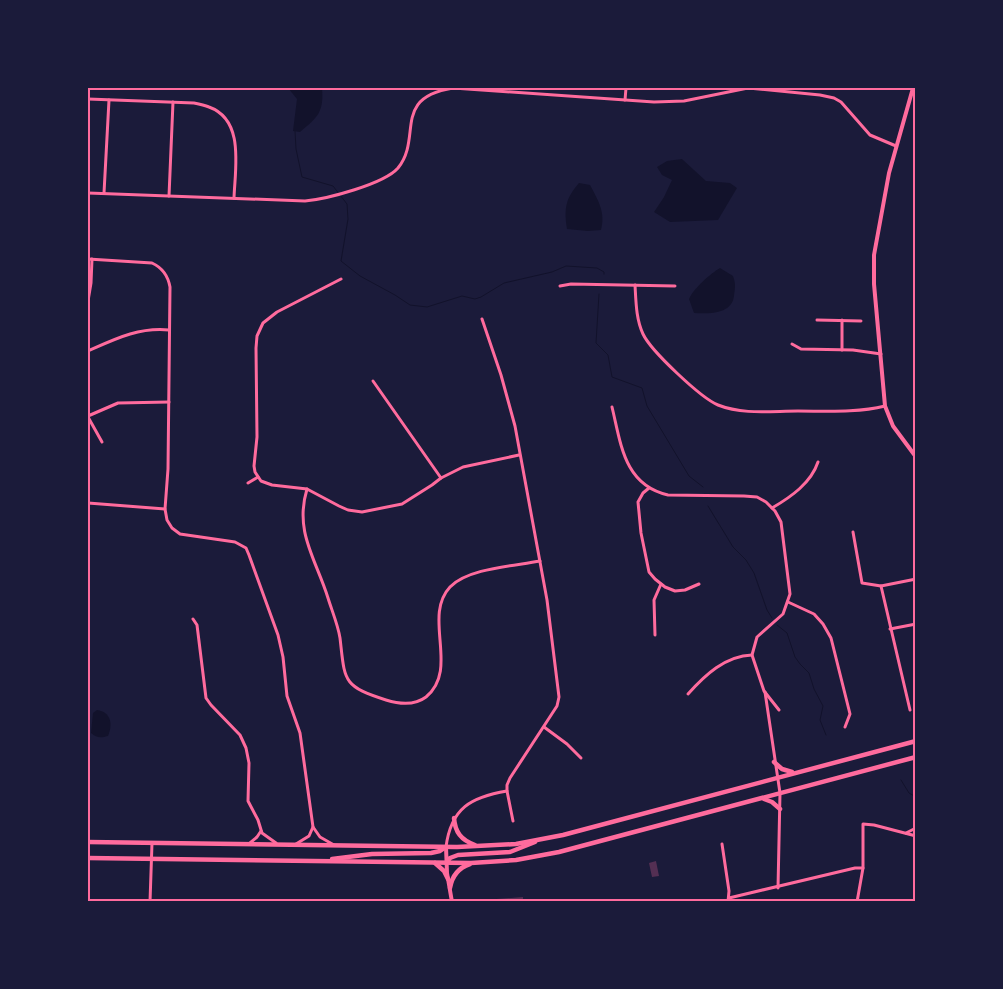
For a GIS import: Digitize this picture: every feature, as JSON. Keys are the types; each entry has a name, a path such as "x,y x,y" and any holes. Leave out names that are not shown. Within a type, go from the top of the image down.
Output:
{"main road":[{"path":"88,842 446,847 507,845 538,840 916,741"},
{"path":"88,858 472,863 507,861 543,856 916,757"},
{"path":"774,762 778,767 786,771 799,772"},
{"path":"760,799 772,802 780,810"},
{"path":"454,818 455,826 460,836 468,842 481,847"},
{"path":"446,862 458,855 510,852 538,840"},
{"path":"326,861 356,855 431,853 446,847"},
{"path":"434,862 442,868 448,879"},
{"path":"450,888 455,873 472,863"}],"street":[{"path":"88,193 305,201 322,199 354,190 396,170 404,160 412,115 418,105 428,96 439,90 453,88 625,100 684,101 748,88 820,95 834,98 841,102 870,135 896,146"},
{"path":"625,100 626,88"},
{"path":"913,88 885,190 874,255 874,284 885,406 893,426 916,457"},
{"path":"88,99 194,103 219,112 235,134 234,198"},
{"path":"104,193 109,100"},
{"path":"169,196 173,102"},
{"path":"88,301 91,283 90,259 152,263 160,267 168,279 170,287 170,330 168,468 165,509 169,524 180,534 189,537 235,542 246,548 278,635 287,696 300,733 313,827 312,832 307,838 294,844"},
{"path":"341,280 268,317 260,329 256,348 257,437 254,466 255,472 261,481 272,485 307,489 348,510 362,512 402,504 432,486 441,478 463,467 519,455"},
{"path":"560,286 571,284 675,286"},
{"path":"635,285 636,306 644,335 669,364 703,395 716,404 743,411 850,411 870,410 885,406"},
{"path":"482,319 512,413 540,561 559,697 557,706 510,778 507,786 514,821"},
{"path":"817,320 861,321"},
{"path":"842,320 842,350"},
{"path":"88,351 132,332 154,328 170,330"},
{"path":"792,344 801,349 842,350 881,354"},
{"path":"373,382 441,478"},
{"path":"102,442 88,416 118,403 169,402"},
{"path":"612,407 624,456 639,481 649,488 657,493 668,495 736,495 757,498 766,502 781,522 790,594 783,614 757,637 752,655 764,691 776,778 780,793 778,888"},
{"path":"772,508 809,480 816,470 818,462"},
{"path":"248,483 258,477"},
{"path":"649,488 643,493 638,502 641,534 649,572 661,584 675,591 686,590 699,584"},
{"path":"307,489 303,508 304,530 338,630 344,672 347,679 356,689 382,698 395,702 412,703 422,700 433,690 440,676 440,610 446,592 456,582 478,572 540,561"},
{"path":"88,503 165,509"},
{"path":"853,532 862,583 881,586 916,578"},
{"path":"656,635 654,600 661,584"},
{"path":"881,586 910,710"},
{"path":"788,602 814,614 823,624 831,638 850,714 845,727"},
{"path":"193,619 197,625 206,698 240,735 246,748 249,772 248,801 258,820 261,831 266,838 277,844"},
{"path":"890,629 916,624"},
{"path":"688,694 702,678 730,659 742,655 752,655"},
{"path":"764,691 779,710"},
{"path":"544,727 567,744 581,758"},
{"path":"452,902 446,862 446,847 454,818 462,808 475,799 507,791"},
{"path":"857,902 863,868 863,824 916,836"},
{"path":"313,827 320,837 335,845"},
{"path":"906,833 916,828"},
{"path":"248,844 261,831"},
{"path":"150,902 152,843"},
{"path":"722,844 728,900 855,868 863,868"}],"shaded area":[{"path":"288,88 322,88 321,109 315,118 300,132 293,131 297,99"},
{"path":"682,159 706,181 730,183 737,188 718,220 670,222 654,212 672,180 662,175 657,167 667,161"},
{"path":"579,183 590,185 596,196 603,218 601,230 567,229 568,199"},
{"path":"720,268 733,276 735,281 732,302 719,312 694,313 689,299 691,295"},
{"path":"97,710 105,713 110,719 108,736 99,737 91,733 93,713"}],"building":[{"path":"656,861 659,876 652,877 649,863"},
{"path":"523,897 523,902 483,902 483,900"}],"waterway":[{"path":"295,131 296,149 302,177 333,186 347,204 348,219 341,261 360,276 410,305 427,307 462,296 475,299 504,283 552,272 566,266 597,268 604,272 604,274"},
{"path":"599,294 596,343 608,355 612,377 642,388 647,406 689,476 703,487"},
{"path":"708,506 733,547 746,560 754,573 767,610 772,618"},
{"path":"777,625 787,633 795,657 809,673 814,689 823,706 820,720 826,735"},
{"path":"901,780 909,793 916,797"}]}
